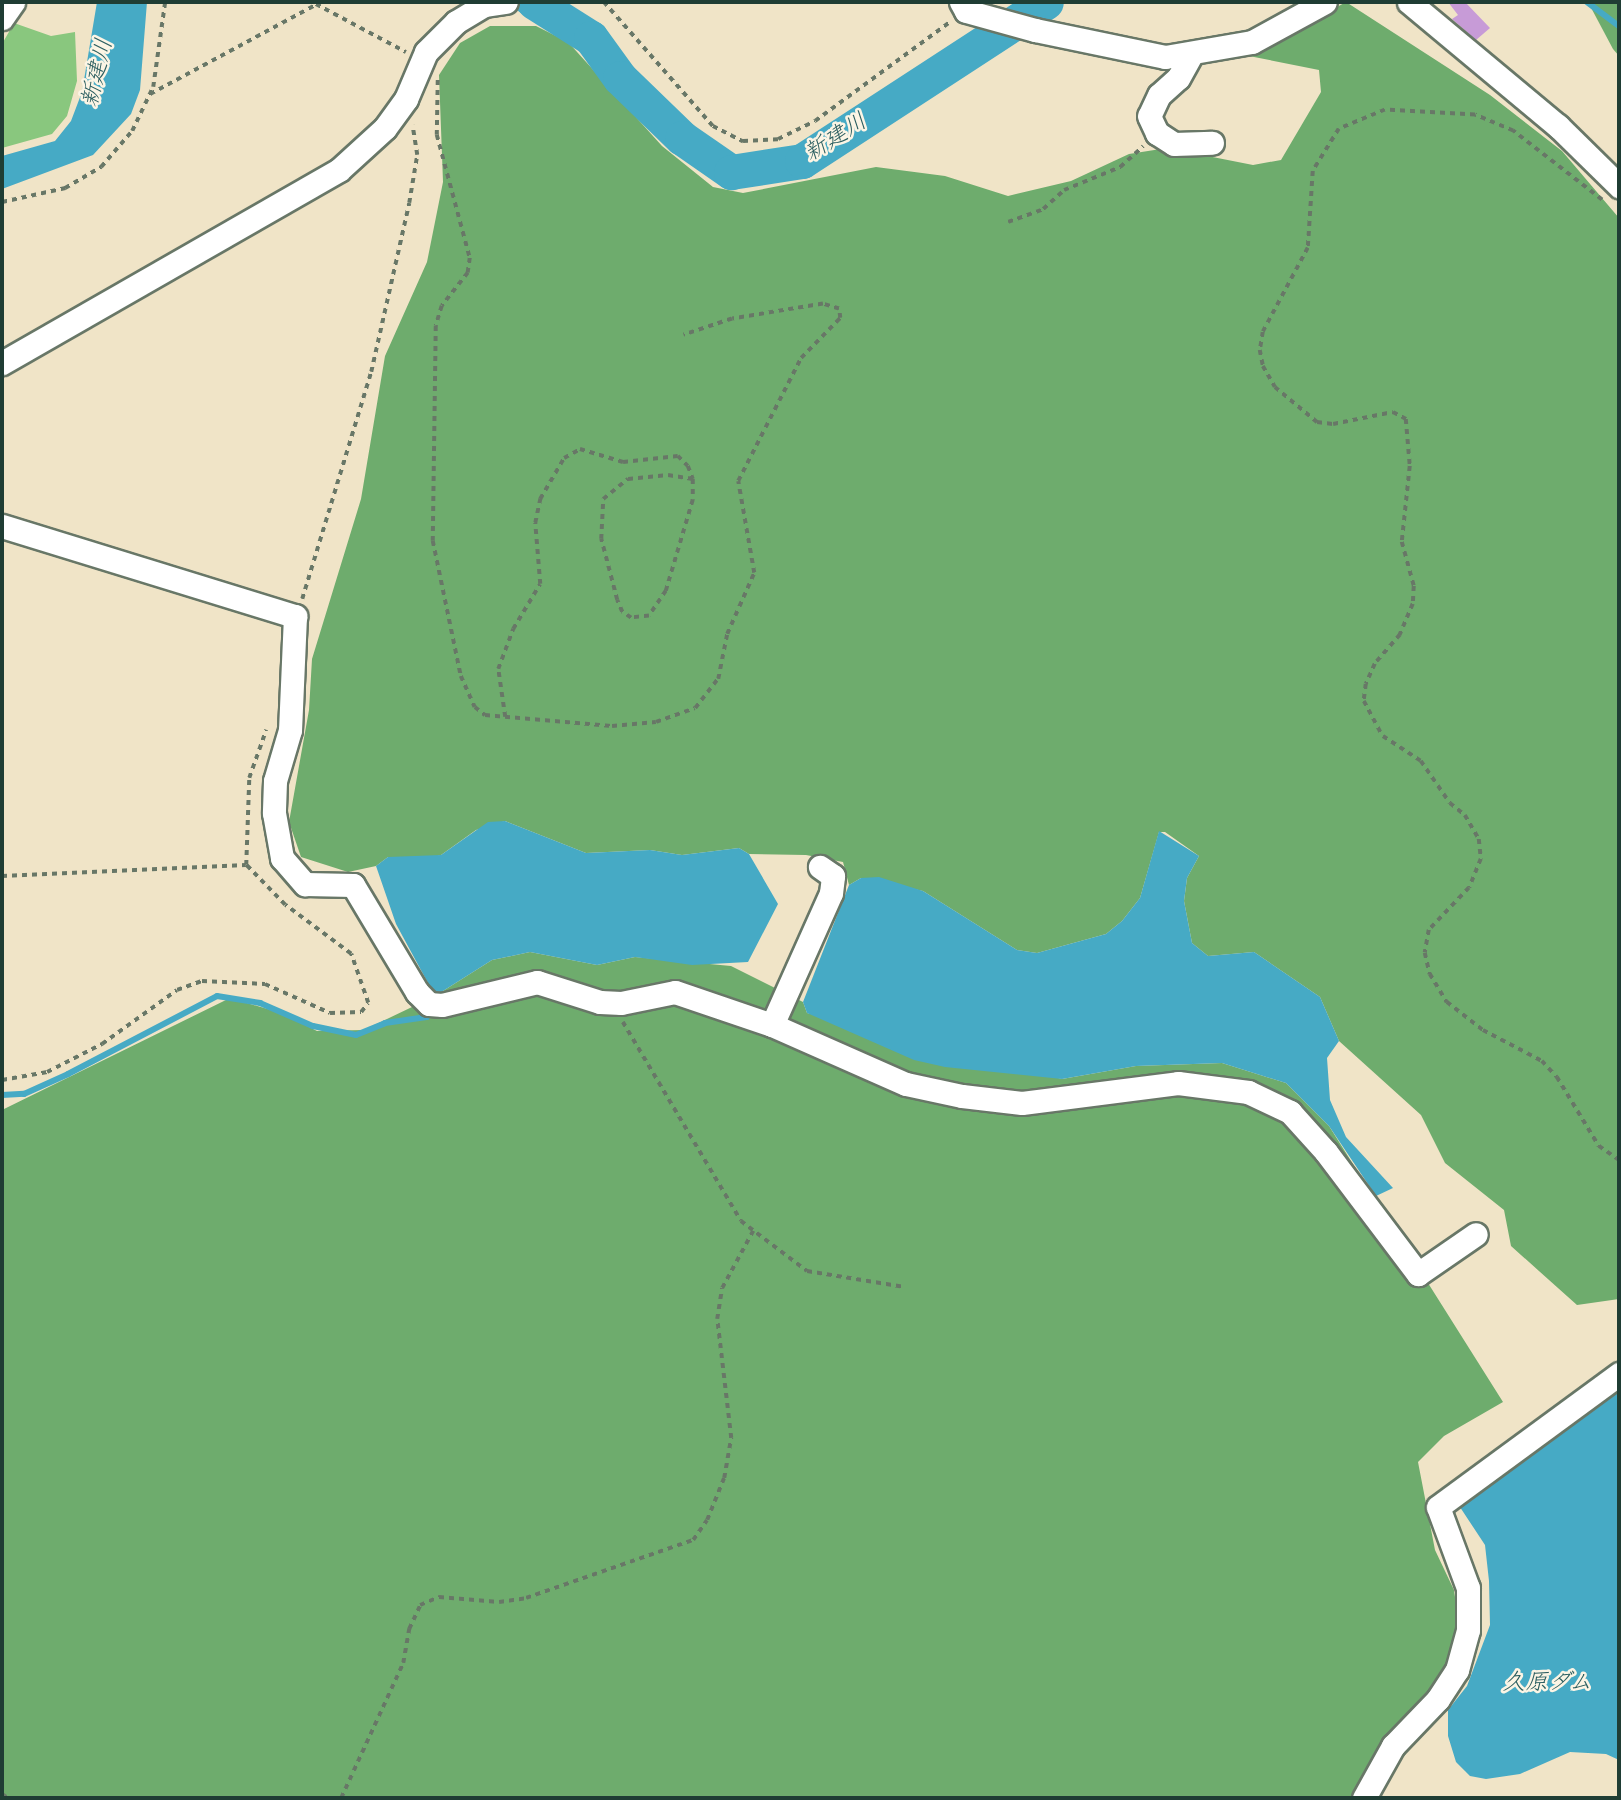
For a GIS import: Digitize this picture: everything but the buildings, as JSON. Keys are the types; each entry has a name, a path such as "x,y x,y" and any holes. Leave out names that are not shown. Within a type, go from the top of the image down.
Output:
{"street":[{"path":"2,18 13,2"},
{"path":"964,6 1035,30 1165,57 1191,55 1251,41 1325,2"},
{"path":"1409,2 1558,127 1613,195"},
{"path":"2,363 339,170 384,128 430,69 426,52 456,22 495,4"},
{"path":"1191,55 1178,78 1159,95 1149,116 1157,133 1174,144 1212,143"},
{"path":"2,526 295,616 290,730 275,780 274,813 282,858 305,884 353,885 417,992 429,1004 442,1005 537,982 611,1002 675,992 772,1025 906,1084 962,1096 1022,1103 1178,1083 1248,1092 1290,1112 1326,1152 1418,1274 1476,1234"},
{"path":"772,1025 831,893 833,876 820,867"},
{"path":"1364,1798 1393,1746 1438,1699 1457,1670 1468,1630 1468,1588 1438,1507 1619,1374"}],"path":[{"path":"2,202 65,188 101,167 132,131 149,95 165,2"},
{"path":"604,2 713,126 743,141 778,139 815,121 964,6"},
{"path":"149,95 318,3 359,23 430,69 437,135 470,258 468,273 442,306 436,326 433,541 468,695 485,715 612,726 656,722 695,708 718,679 727,634 754,573 738,481 801,358 841,318 839,309 823,304 733,319 684,335"},
{"path":"295,616 371,372 406,216 417,155 406,99"},
{"path":"1613,195 1513,131 1475,116 1385,110 1339,129 1313,171 1308,248 1263,332 1260,350 1263,366 1275,387 1317,422 1333,424 1393,412 1406,419 1411,441 1402,542 1414,586 1413,604 1400,635 1375,664 1366,684 1364,701 1383,736 1421,761 1450,803 1465,815 1479,839 1481,859 1469,888 1429,930 1425,953 1430,974 1447,1002 1483,1030 1542,1061 1557,1077 1599,1146 1619,1160"},
{"path":"1008,222 1043,209 1064,190 1120,167 1157,133"},
{"path":"505,717 500,659 540,584 535,523 540,499 564,458 580,449 623,462 678,456 688,466 692,479 693,500 666,591 649,616 631,618 622,612 617,600 601,539 603,499 628,479 668,475 692,479"},
{"path":"2,1080 47,1072 102,1044 177,990 202,981 265,984 330,1013 361,1012 368,1003 365,983 351,954 285,905 246,865 249,778 269,719"},
{"path":"2,876 246,865"},
{"path":"611,1002 741,1221 807,1271 905,1287"},
{"path":"341,1798 403,1662 409,1629 420,1605 439,1597 499,1602 526,1598 693,1540 707,1520 724,1478 731,1437 717,1319 722,1287 753,1230"},
{"path":"2,1794 8,1798"}],"green space":[{"path":"1346,2 1490,95 1562,151 1619,218 1619,1299 1577,1305 1511,1246 1504,1210 1445,1163 1421,1115 1339,1041 1320,997 1254,952 1208,956 1192,943 1184,901 1187,878 1199,856 1165,832 1159,832 1140,898 1122,921 1106,934 1037,953 1017,950 923,891 861,878 849,885 843,862 806,855 749,854 739,848 682,855 650,850 586,853 505,821 476,830 441,855 427,859 388,857 376,866 348,872 301,857 289,822 309,710 312,659 361,499 385,356 427,262 443,182 439,75 460,43 490,26 536,26 568,42 662,146 713,187 743,193 876,167 945,176 1008,196 1071,181 1129,154 1167,148 1253,165 1281,160 1321,92 1319,70 1249,56"},
{"path":"1588,2 1619,2 1619,56 1613,49"},
{"path":"14,23 51,36 75,32 77,81 67,116 52,134 2,148 2,44"},
{"path":"530,952 597,965 635,957 731,966 803,1002 807,1013 1062,1079 1136,1066 1222,1063 1286,1083 1329,1126 1503,1402 1444,1436 1418,1462 1435,1550 1454,1590 1459,1625 1445,1677 1379,1748 1356,1798 2,1798 2,1110 230,998 281,1013 317,1031 364,1030 435,996 492,960"}],"water":[{"path":"97,2 147,2 140,90 131,114 93,155 2,189 2,156 55,141 71,121 82,92"},
{"path":"507,2 555,2 561,8 522,14"},
{"path":"505,821 586,853 650,850 682,855 739,848 749,854 778,904 748,962 692,965 635,957 597,965 530,952 492,960 435,996 396,924 376,866 388,857 441,855 488,822"},
{"path":"1159,831 1199,856 1187,878 1184,901 1192,943 1208,956 1254,952 1320,997 1339,1041 1327,1058 1330,1100 1346,1137 1393,1188 1376,1196 1329,1126 1286,1083 1222,1063 1136,1066 1062,1079 945,1067 914,1060 807,1013 803,1002 849,885 861,878 879,877 923,891 1017,950 1037,953 1106,934 1122,921 1140,898"},
{"name":"久原ダム","path":"1619,1377 1619,1760 1606,1754 1570,1752 1520,1774 1486,1779 1470,1776 1456,1762 1448,1736 1448,1710 1467,1686 1490,1625 1489,1581 1485,1545 1454,1498"}],"waterway":[{"name":"新建川","path":"534,2 591,38 620,78 682,138 731,172 802,161 1046,2"},
{"path":"1587,2 1619,26"},
{"path":"2,1095 24,1094 68,1074 217,996 260,1003 313,1026 356,1035 385,1023 427,1017 430,1010"}]}
